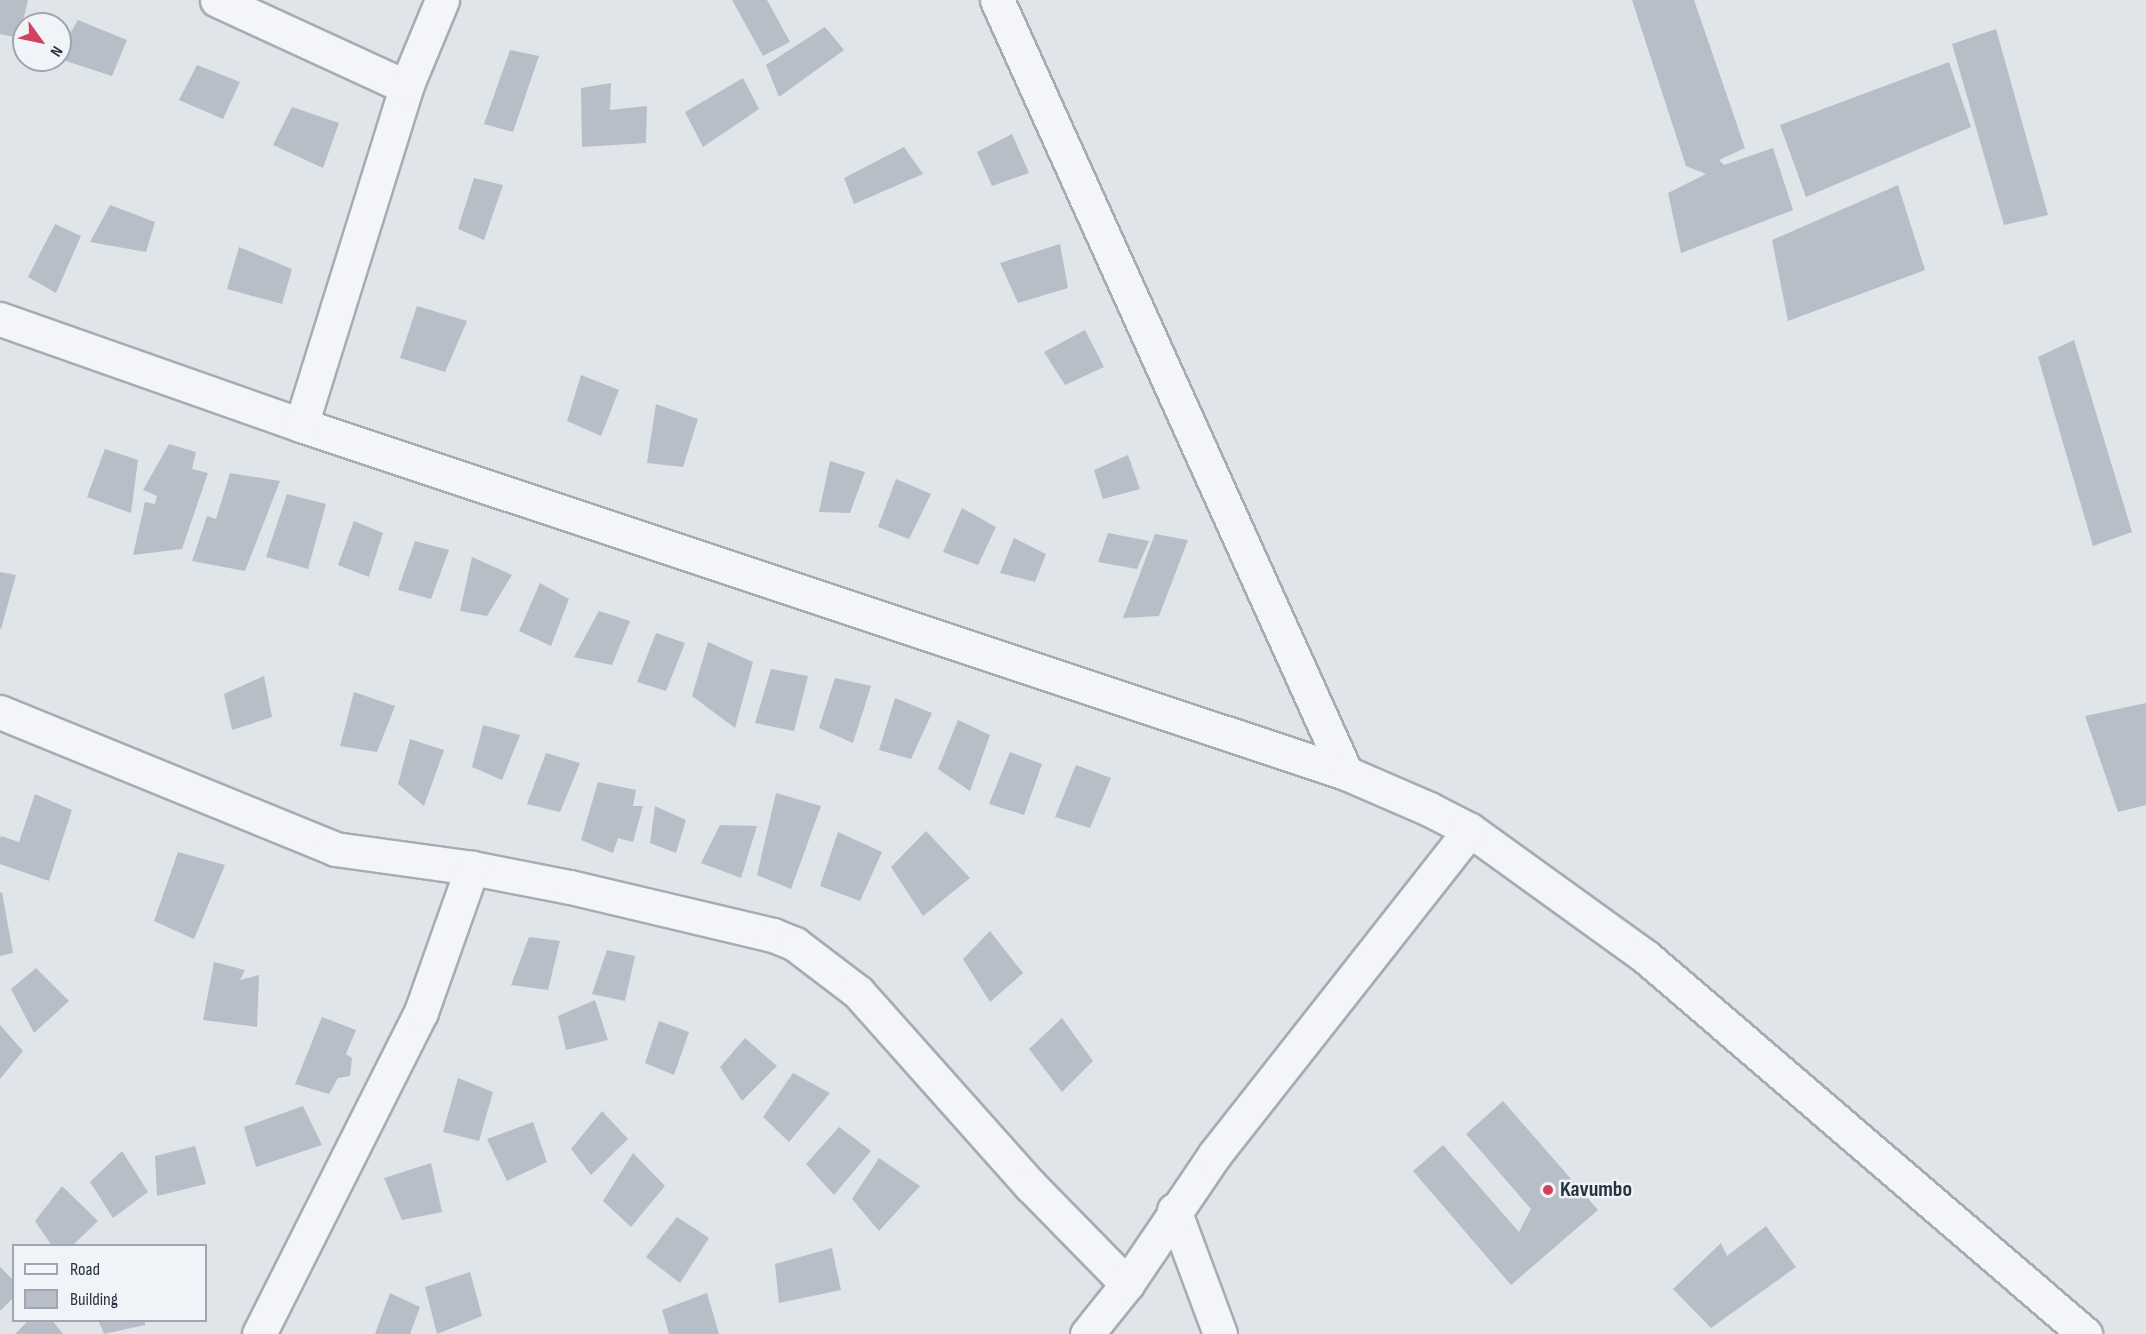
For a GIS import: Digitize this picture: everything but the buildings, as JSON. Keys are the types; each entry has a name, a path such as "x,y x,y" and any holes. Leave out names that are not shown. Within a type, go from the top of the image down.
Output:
{"street":[{"path":"217,0 406,87"},
{"path":"301,424 406,87 442,0"},
{"path":"997,0 1346,773"},
{"path":"2,327 301,424 1346,773 1470,830 1646,957 2085,1334"},
{"path":"0,712 335,849 472,868 592,892 773,935 795,944 858,992 1030,1185 1127,1284"},
{"path":"1087,1334 1127,1284 1174,1210 1470,830"},
{"path":"259,1334 421,1012 472,868"},
{"path":"1174,1210 1220,1334"}],"place":[{"name":"Kavumbo","path":"1548,1190"}]}
